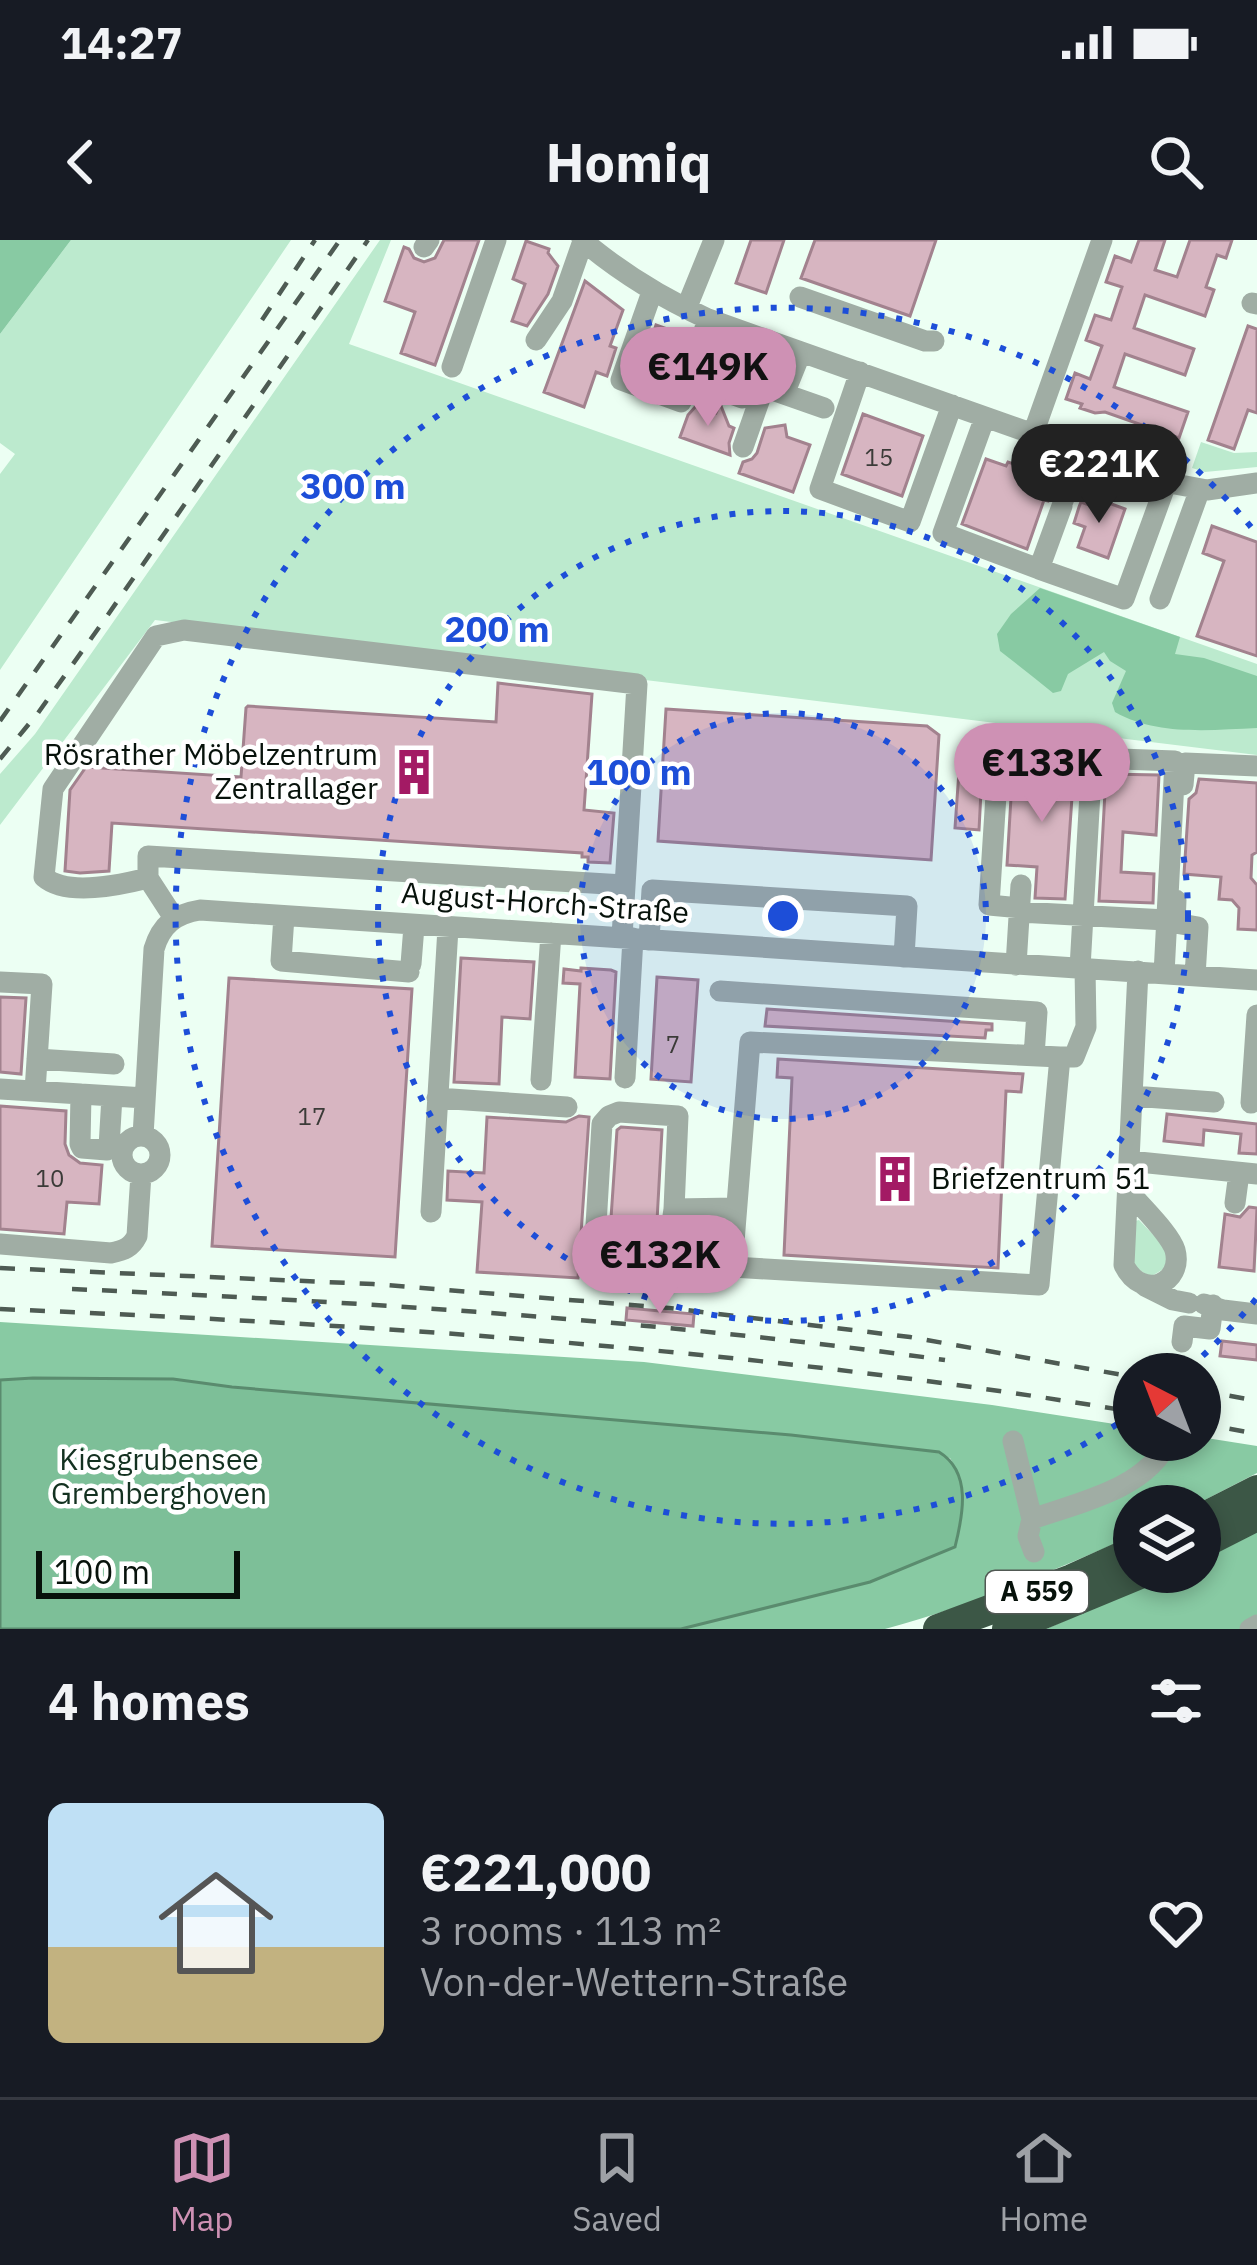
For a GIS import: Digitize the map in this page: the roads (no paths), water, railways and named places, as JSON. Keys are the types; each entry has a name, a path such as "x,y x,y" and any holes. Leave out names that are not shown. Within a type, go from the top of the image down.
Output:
{"highway":[{"path":"1221,1508 1257,1490"},
{"path":"1221,1534 1257,1516"},
{"name":"A 559","path":"938,1629 1113,1560"},
{"name":"A 559","path":"1007,1629 1113,1585"}],"street":[{"path":"452,367 496,240"},
{"path":"536,340 562,301 582,240 652,292 765,340 1167,481 1200,489 1257,483"},
{"path":"686,309 714,240"},
{"path":"1034,434 1102,240"},
{"path":"652,292 621,380 681,401 708,319"},
{"path":"800,297 934,341"},
{"path":"709,386 742,398 765,340"},
{"path":"784,394 801,352"},
{"path":"860,372 820,489 910,522 952,405"},
{"path":"743,447 764,387 824,408"},
{"path":"985,417 943,533 1124,599 1167,481"},
{"path":"1039,569 1081,451"},
{"path":"1160,599 1200,489"},
{"path":"148,878 112,887 54,885 44,877 53,789 156,636 184,630 637,684 624,885 634,938 625,1078"},
{"path":"1166,920 989,905 999,748 1257,766"},
{"path":"1060,1057 1039,1285 732,1267 750,1042 1074,1057 1086,1027 1084,916 1092,758"},
{"path":"1164,974 1180,762"},
{"path":"1180,762 1175,923 1198,927 1195,976"},
{"path":"0,1244 111,1253 132,1245 137,1236 141,1174 153,1170 160,1159 154,1141 143,1136 154,949 158,935 174,918 148,878 148,856 624,885"},
{"path":"1016,965 1021,885"},
{"path":"634,938 652,890 908,906 904,957"},
{"name":"August-Horch-Straße","path":"174,918 200,910 1257,980"},
{"path":"284,916 281,962 410,968 414,926"},
{"path":"431,1212 448,928"},
{"path":"541,1080 551,933"},
{"path":"1138,971 1124,1264 1136,1282 1173,1300 1207,1306 1233,1322 1244,1323 1257,1314 1257,1303"},
{"path":"0,982 42,985 35,1091"},
{"path":"720,991 1036,1012 1034,1056"},
{"path":"1251,1103 1257,1015"},
{"path":"37,1059 114,1064"},
{"path":"0,1089 145,1098"},
{"path":"81,1094 80,1144 89,1150 109,1147 112,1096"},
{"path":"1132,1096 1214,1102"},
{"path":"437,1098 567,1107"},
{"path":"619,1112 678,1116 674,1209 670,1237 643,1247 595,1242 602,1124 609,1116 619,1112"},
{"path":"1129,1161 1178,1176 1248,1173 1235,1203"},
{"path":"1128,1190 1172,1242 1176,1256 1168,1278 1145,1286"},
{"path":"674,1209 736,1208"},
{"path":"1182,1342 1184,1326 1210,1329 1207,1306"},
{"path":"1013,1441 1032,1519 1028,1536 1034,1552"},
{"path":"1032,1519 1129,1481 1152,1461"}],"railway":[{"path":"262,320 315,240"},
{"path":"0,721 340,240"},
{"path":"0,759 105,619 368,240"},
{"path":"0,1268 373,1284 669,1308 910,1337 1113,1373"},
{"path":"72,1289 509,1314 945,1360"},
{"path":"0,1309 569,1343 852,1372 1113,1409"},
{"path":"1221,1394 1257,1401"},
{"path":"1221,1427 1257,1434"}],"place":[{"name":"Rösrather Möbelzentrum Zentrallager","path":"414,772"},
{"name":"Briefzentrum 51","path":"895,1179"}],"park label":[{"name":"Kiesgrubensee Gremberghoven","path":"159,1477"}]}
